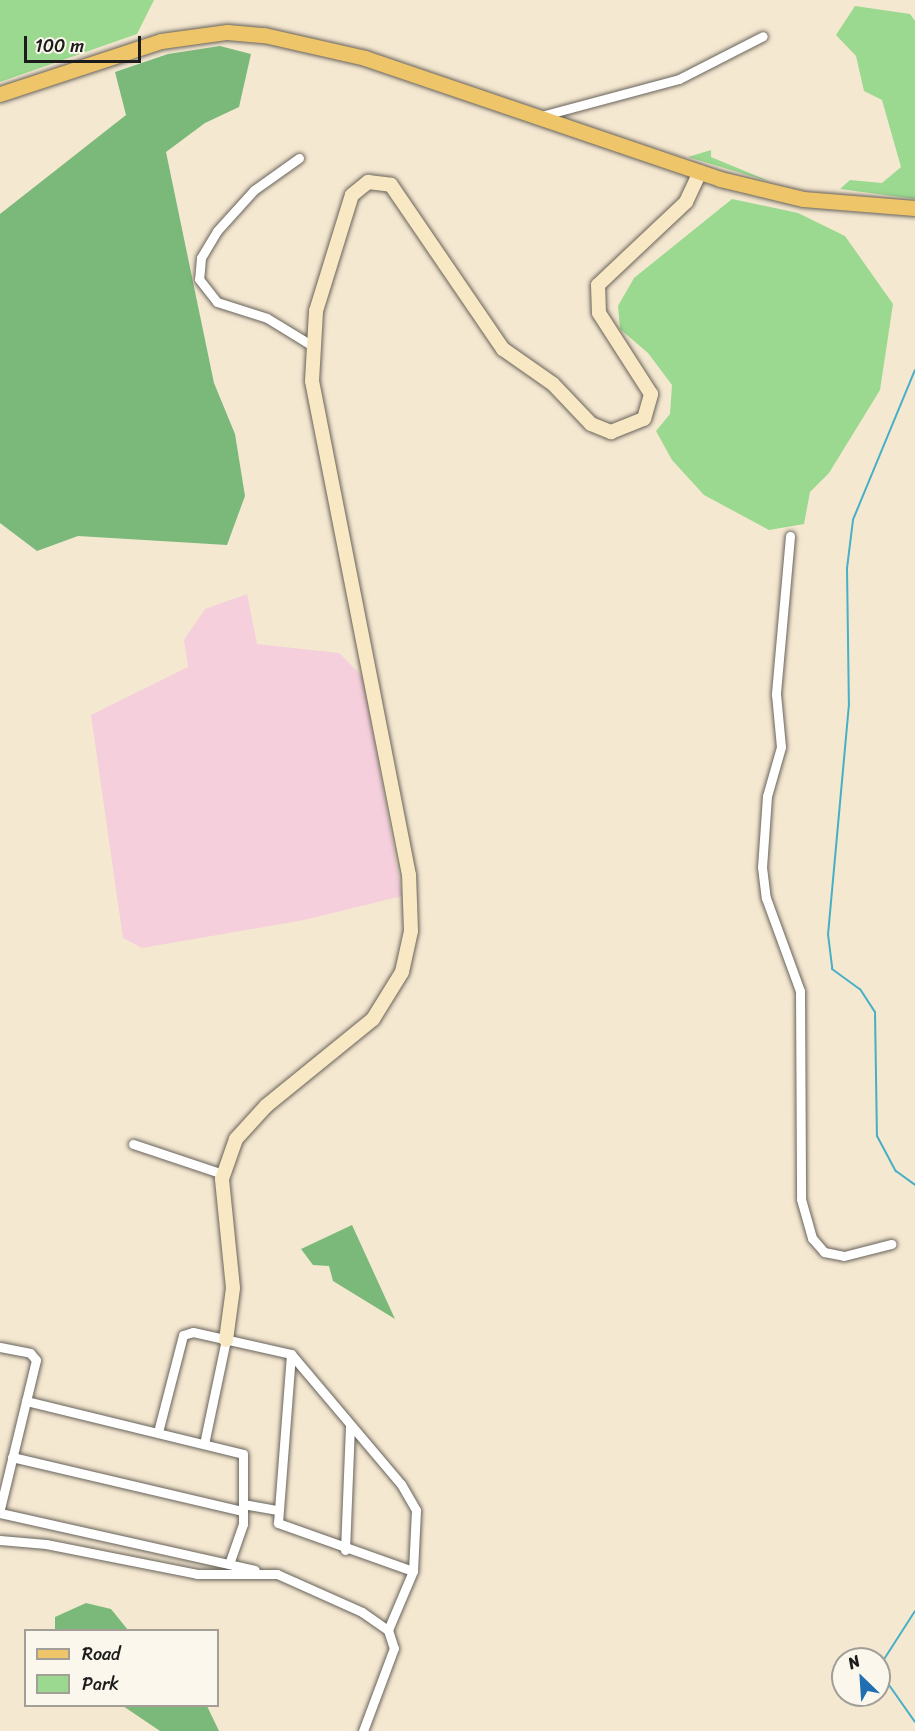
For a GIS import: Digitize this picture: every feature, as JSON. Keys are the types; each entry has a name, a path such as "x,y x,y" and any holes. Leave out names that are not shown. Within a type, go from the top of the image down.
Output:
{"main road":[{"path":"0,94 161,41 227,32 318,44 541,116 700,172 803,199 915,208"}],"street":[{"path":"541,116 679,79 763,36"},
{"path":"298,158 254,190 217,231 201,258 199,279 217,302 267,318 311,345"},
{"path":"204,1444 226,1340 233,1288 223,1174 236,1139 248,1123 357,1035 384,1006 402,972 411,931 409,876 312,381 311,345 316,311 352,195 368,182 385,183 399,194 466,299 514,360 553,384 601,430 635,426 650,406 649,384 599,313 596,291 606,276 686,202 700,172"},
{"path":"790,536 776,694 781,747 767,795 762,867 766,898 800,991 801,1199 813,1238 824,1252 844,1256 891,1244"},
{"path":"133,1144 223,1174"},
{"path":"158,1432 180,1338 193,1332 291,1354 412,1499 418,1521 413,1571 388,1630 394,1655 363,1731"},
{"path":"0,1347 35,1357 0,1511 264,1572 362,1611 388,1630"},
{"path":"291,1354 277,1510 282,1528 413,1571"},
{"path":"26,1401 158,1432 246,1458 243,1508 229,1564"},
{"path":"345,1550 350,1427"},
{"path":"12,1457 243,1508 277,1510"},
{"path":"0,1540 46,1544 197,1574 264,1572"}],"shaded area":[{"path":"247,594 257,644 339,653 363,677 402,896 304,920 142,948 123,938 91,715 188,667 184,640 205,609"}],"green space":[{"path":"0,0 154,0 137,34 0,82"},
{"path":"855,6 910,14 915,21 915,199 840,189 850,180 882,183 901,167 882,100 864,91 856,56 836,35"},
{"path":"220,46 251,54 239,107 205,123 166,152 214,383 235,434 245,496 227,545 78,536 37,551 0,523 0,214 126,115 115,72 168,54"},
{"path":"711,150 711,157 771,182 688,157"},
{"path":"732,199 798,213 845,236 893,304 880,390 829,473 810,492 804,524 769,530 704,495 672,460 656,431 670,414 672,385 648,353 620,329 618,306 634,278"},
{"path":"352,1225 395,1319 333,1281 329,1266 313,1265 301,1249"},
{"path":"86,1603 111,1609 127,1629 55,1629 55,1617"},
{"path":"124,1707 207,1707 219,1731 160,1731"}],"waterway":[{"path":"915,370 853,520 847,568 849,704 828,934 832,969 860,989 875,1012 877,1136 896,1171 915,1185"},
{"path":"915,1611 881,1664 882,1675 915,1722"}]}
